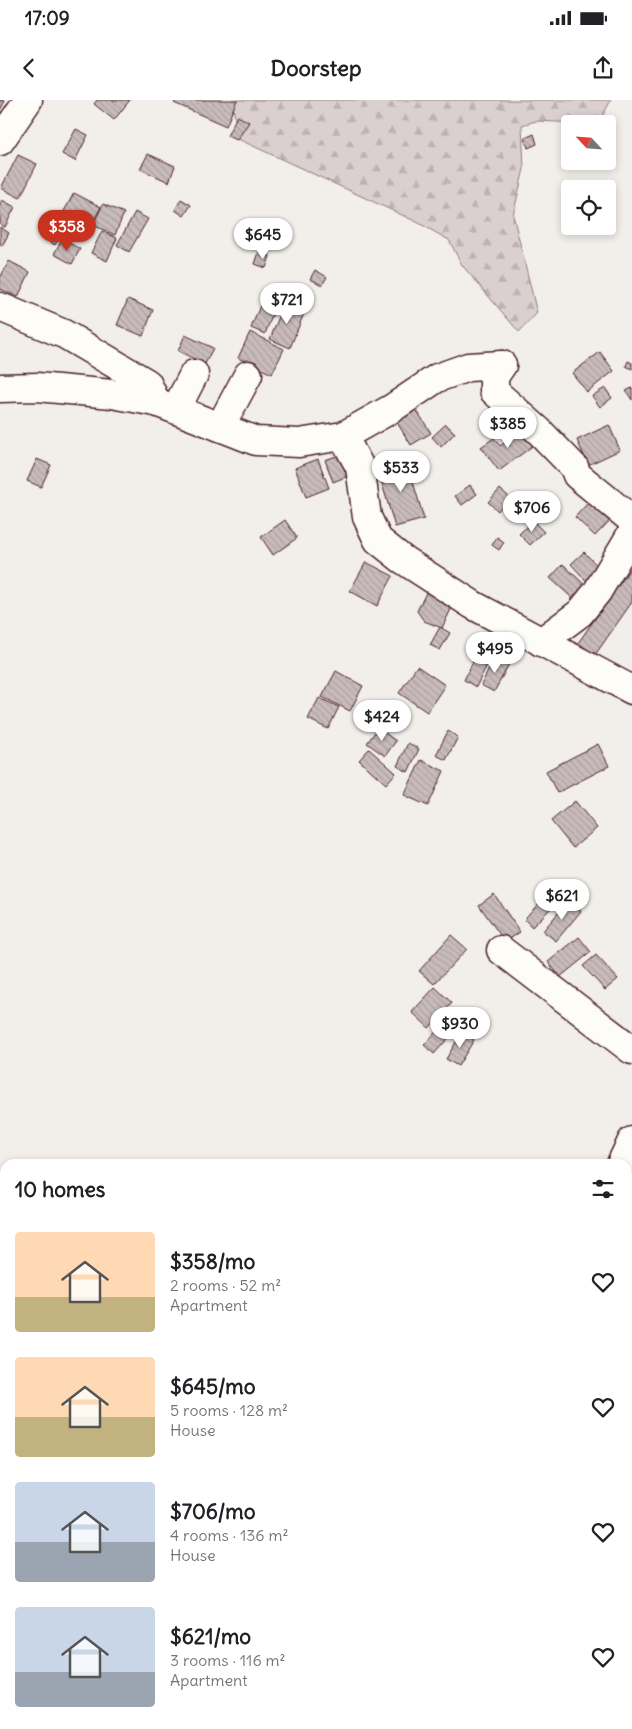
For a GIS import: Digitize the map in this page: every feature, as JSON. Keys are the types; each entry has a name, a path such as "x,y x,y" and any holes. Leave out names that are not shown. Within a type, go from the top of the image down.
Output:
{"street":[{"path":"0,141 28,100"},
{"path":"0,307 64,334 147,383 166,406"},
{"path":"0,388 37,388 103,393 166,406 256,441 299,443 343,436 391,409 437,378 468,367 502,365 494,378 494,391 539,431 574,467 577,475 632,520"},
{"path":"166,406 194,374"},
{"path":"220,427 248,375"},
{"path":"343,436 360,467 367,517 378,540 402,559 473,605 632,690"},
{"path":"541,642 580,612 597,592 632,533"},
{"path":"501,950 632,1050"},
{"path":"623,1159 632,1141"}],"green space":[{"path":"232,100 611,100 603,115 561,115 561,122 536,121 522,125 524,169 513,215 537,313 519,332 462,265 449,240 417,222 238,139"}],"building":[{"path":"0,100 5,101 0,110"},
{"path":"97,100 130,100 114,120 94,104"},
{"path":"176,100 237,100 226,126 174,103"},
{"path":"237,116 249,122 237,140 227,136"},
{"path":"76,129 88,135 75,161 62,154"},
{"path":"534,134 537,144 528,148 525,138"},
{"path":"148,154 175,166 169,182 140,169"},
{"path":"18,155 37,164 20,198 1,188"},
{"path":"74,193 101,207 83,239 57,224"},
{"path":"181,199 191,205 184,216 175,210"},
{"path":"2,200 15,207 5,227 0,224 0,203"},
{"path":"103,204 124,213 115,235 93,225"},
{"path":"135,212 148,219 129,252 117,245"},
{"path":"49,221 64,229 55,245 41,237"},
{"path":"0,227 9,233 2,246 0,245"},
{"path":"102,231 117,238 107,261 91,253"},
{"path":"62,239 80,249 72,264 54,254"},
{"path":"259,252 270,256 266,268 255,264"},
{"path":"9,261 30,272 18,297 0,289 0,278"},
{"path":"315,270 327,277 322,285 310,279"},
{"path":"264,296 278,301 265,334 251,328"},
{"path":"128,299 153,310 143,336 117,325"},
{"path":"285,302 305,311 290,348 270,339"},
{"path":"250,332 284,349 272,374 238,358"},
{"path":"185,335 213,348 205,364 178,351"},
{"path":"600,352 614,371 587,392 572,373"},
{"path":"628,361 632,363 632,369 626,366"},
{"path":"605,388 612,398 600,407 592,396"},
{"path":"632,388 632,400 626,391"},
{"path":"412,403 431,433 411,445 396,421"},
{"path":"446,424 455,433 441,447 432,437"},
{"path":"609,425 620,450 588,465 577,440"},
{"path":"524,428 535,444 499,471 481,447 494,438 500,446"},
{"path":"345,453 353,474 333,482 325,460"},
{"path":"406,458 424,519 395,527 377,467"},
{"path":"37,459 51,465 41,487 27,481"},
{"path":"318,459 329,488 306,497 295,468"},
{"path":"470,485 477,494 462,505 455,496"},
{"path":"500,489 509,497 498,511 488,502"},
{"path":"597,493 618,512 595,536 575,517"},
{"path":"285,520 297,538 273,555 261,537"},
{"path":"533,521 544,532 530,545 519,534"},
{"path":"497,537 504,542 499,550 492,545"},
{"path":"584,552 605,574 592,587 571,564"},
{"path":"366,562 393,576 377,606 350,591"},
{"path":"563,564 592,592 580,605 550,578"},
{"path":"630,569 632,571 632,602 595,655 578,643"},
{"path":"428,589 453,605 442,628 424,621 417,611"},
{"path":"440,627 450,633 440,650 430,645"},
{"path":"480,647 493,653 476,687 464,680"},
{"path":"495,657 509,664 494,692 481,685"},
{"path":"417,666 445,685 427,712 399,693"},
{"path":"336,671 363,686 350,711 322,697"},
{"path":"319,698 339,707 328,729 308,719"},
{"path":"378,728 396,741 385,756 367,743"},
{"path":"448,731 458,737 446,760 436,755"},
{"path":"408,743 419,749 408,772 397,766"},
{"path":"598,744 609,766 557,793 546,771"},
{"path":"369,749 396,773 386,784 359,760"},
{"path":"421,760 444,771 428,806 404,795"},
{"path":"575,801 597,828 573,848 551,821"},
{"path":"494,894 520,932 505,942 479,905"},
{"path":"545,897 554,905 532,927 524,919"},
{"path":"568,901 581,911 556,941 543,931"},
{"path":"451,935 467,949 434,984 419,971"},
{"path":"579,937 591,952 560,977 548,962"},
{"path":"596,955 618,979 605,990 583,966"},
{"path":"435,987 452,1003 429,1028 412,1012"},
{"path":"452,1014 462,1023 434,1054 424,1045"},
{"path":"462,1032 474,1040 458,1066 446,1059"}]}
